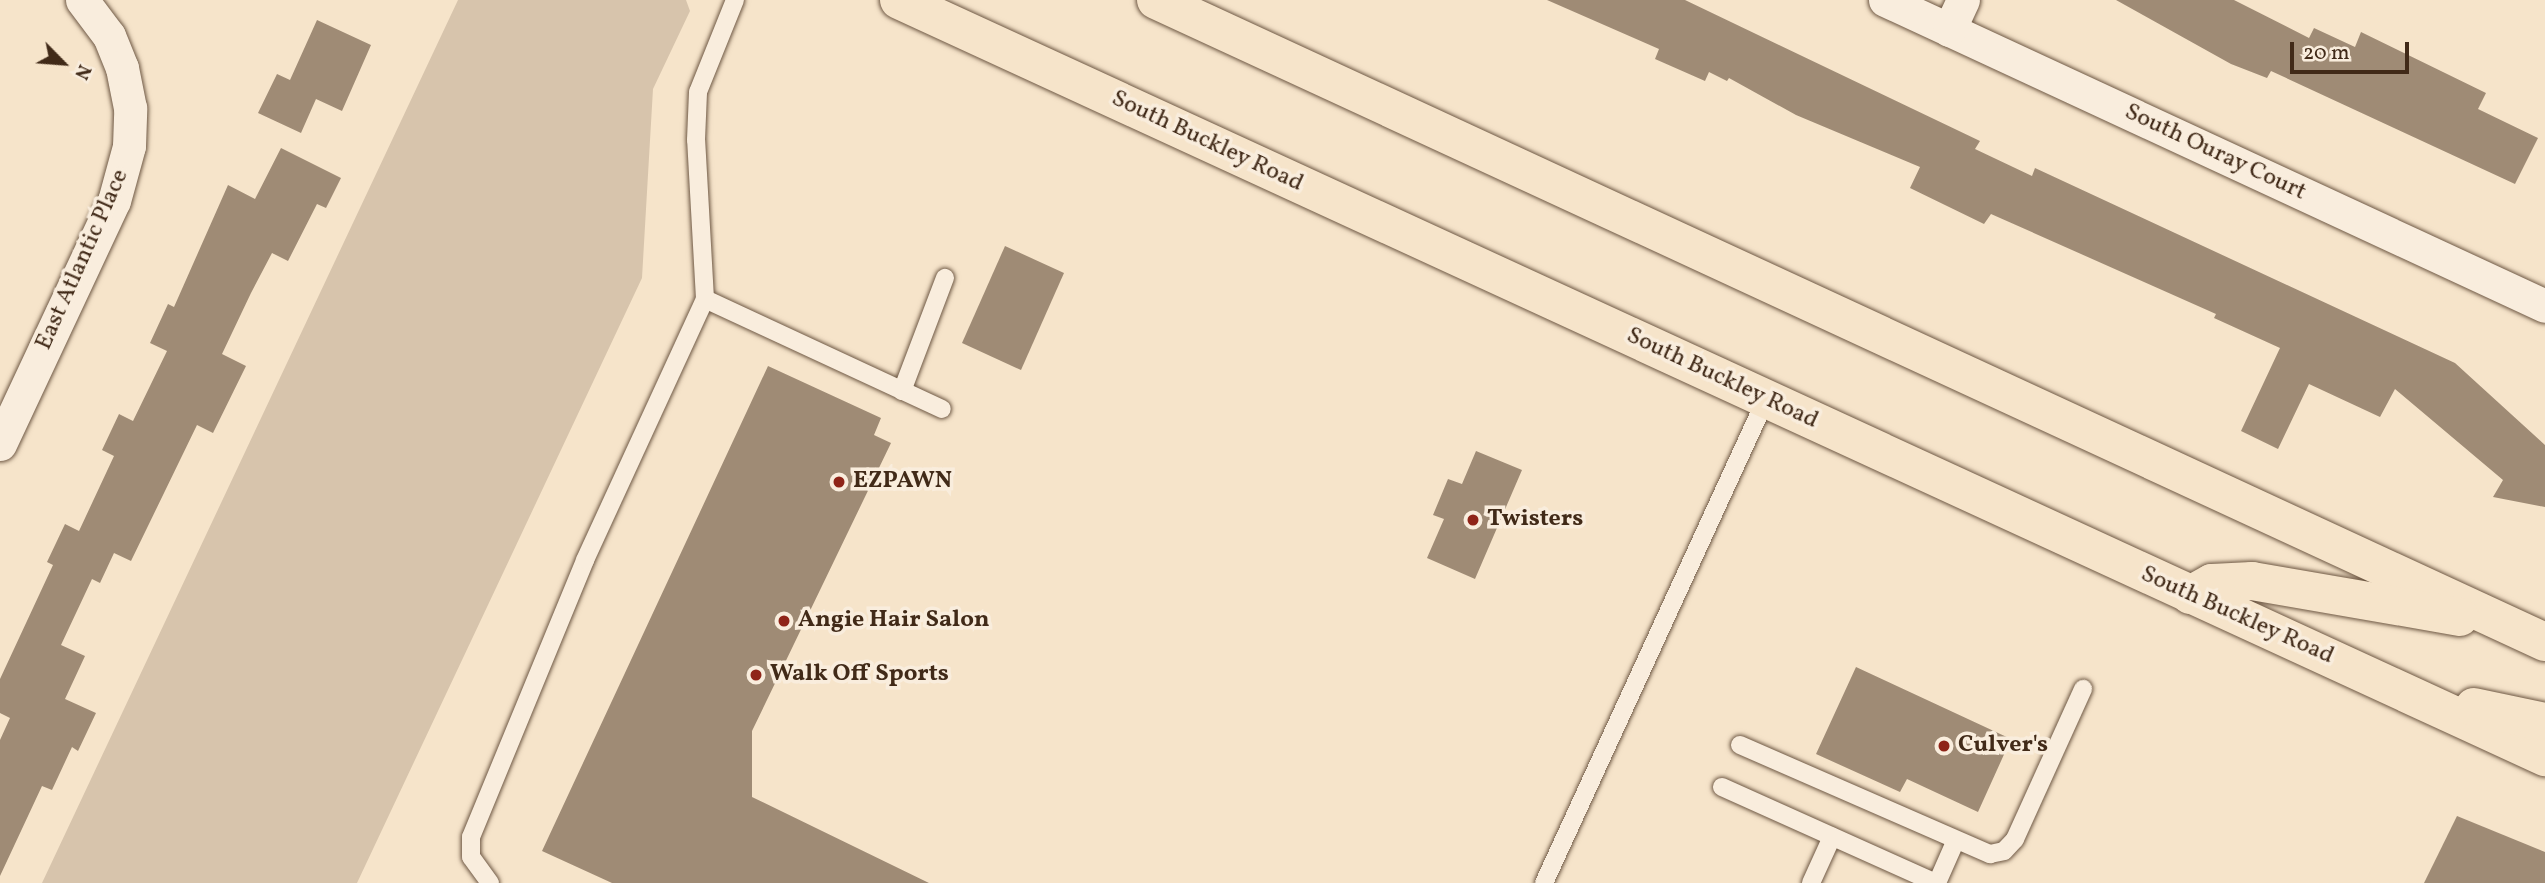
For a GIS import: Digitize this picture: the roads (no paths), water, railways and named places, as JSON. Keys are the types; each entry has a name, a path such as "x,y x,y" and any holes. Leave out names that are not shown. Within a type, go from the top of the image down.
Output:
{"main road":[{"name":"South Buckley Road","path":"899,0 2545,757"},
{"path":"1156,0 2545,642"},
{"path":"2190,595 2212,583 2252,581 2507,624"},
{"path":"2397,688 2545,722"}],"street":[{"name":"East Atlantic Place","path":"0,444 124,174 130,108 122,68 109,36 82,0"},
{"name":"South Ouray Court","path":"1885,0 2545,306"},
{"path":"1949,30 1963,0"}],"lane":[{"path":"489,883 471,857 471,837 585,560 705,299 696,139 698,92 735,0"},
{"path":"902,391 946,278"},
{"path":"705,299 942,410"},
{"path":"1544,883 1766,399"},
{"path":"1740,745 1955,842 1990,855 2004,851 2015,839 2083,689"},
{"path":"1722,787 1936,883 1955,842"},
{"path":"1811,883 1832,837"}],"place":[{"name":"EZPAWN","path":"839,482"},
{"name":"Twisters","path":"1473,520"},
{"name":"Angie Hair Salon","path":"784,621"},
{"name":"Walk Off Sports","path":"756,675"},
{"name":"Culver's","path":"1944,746"}]}
